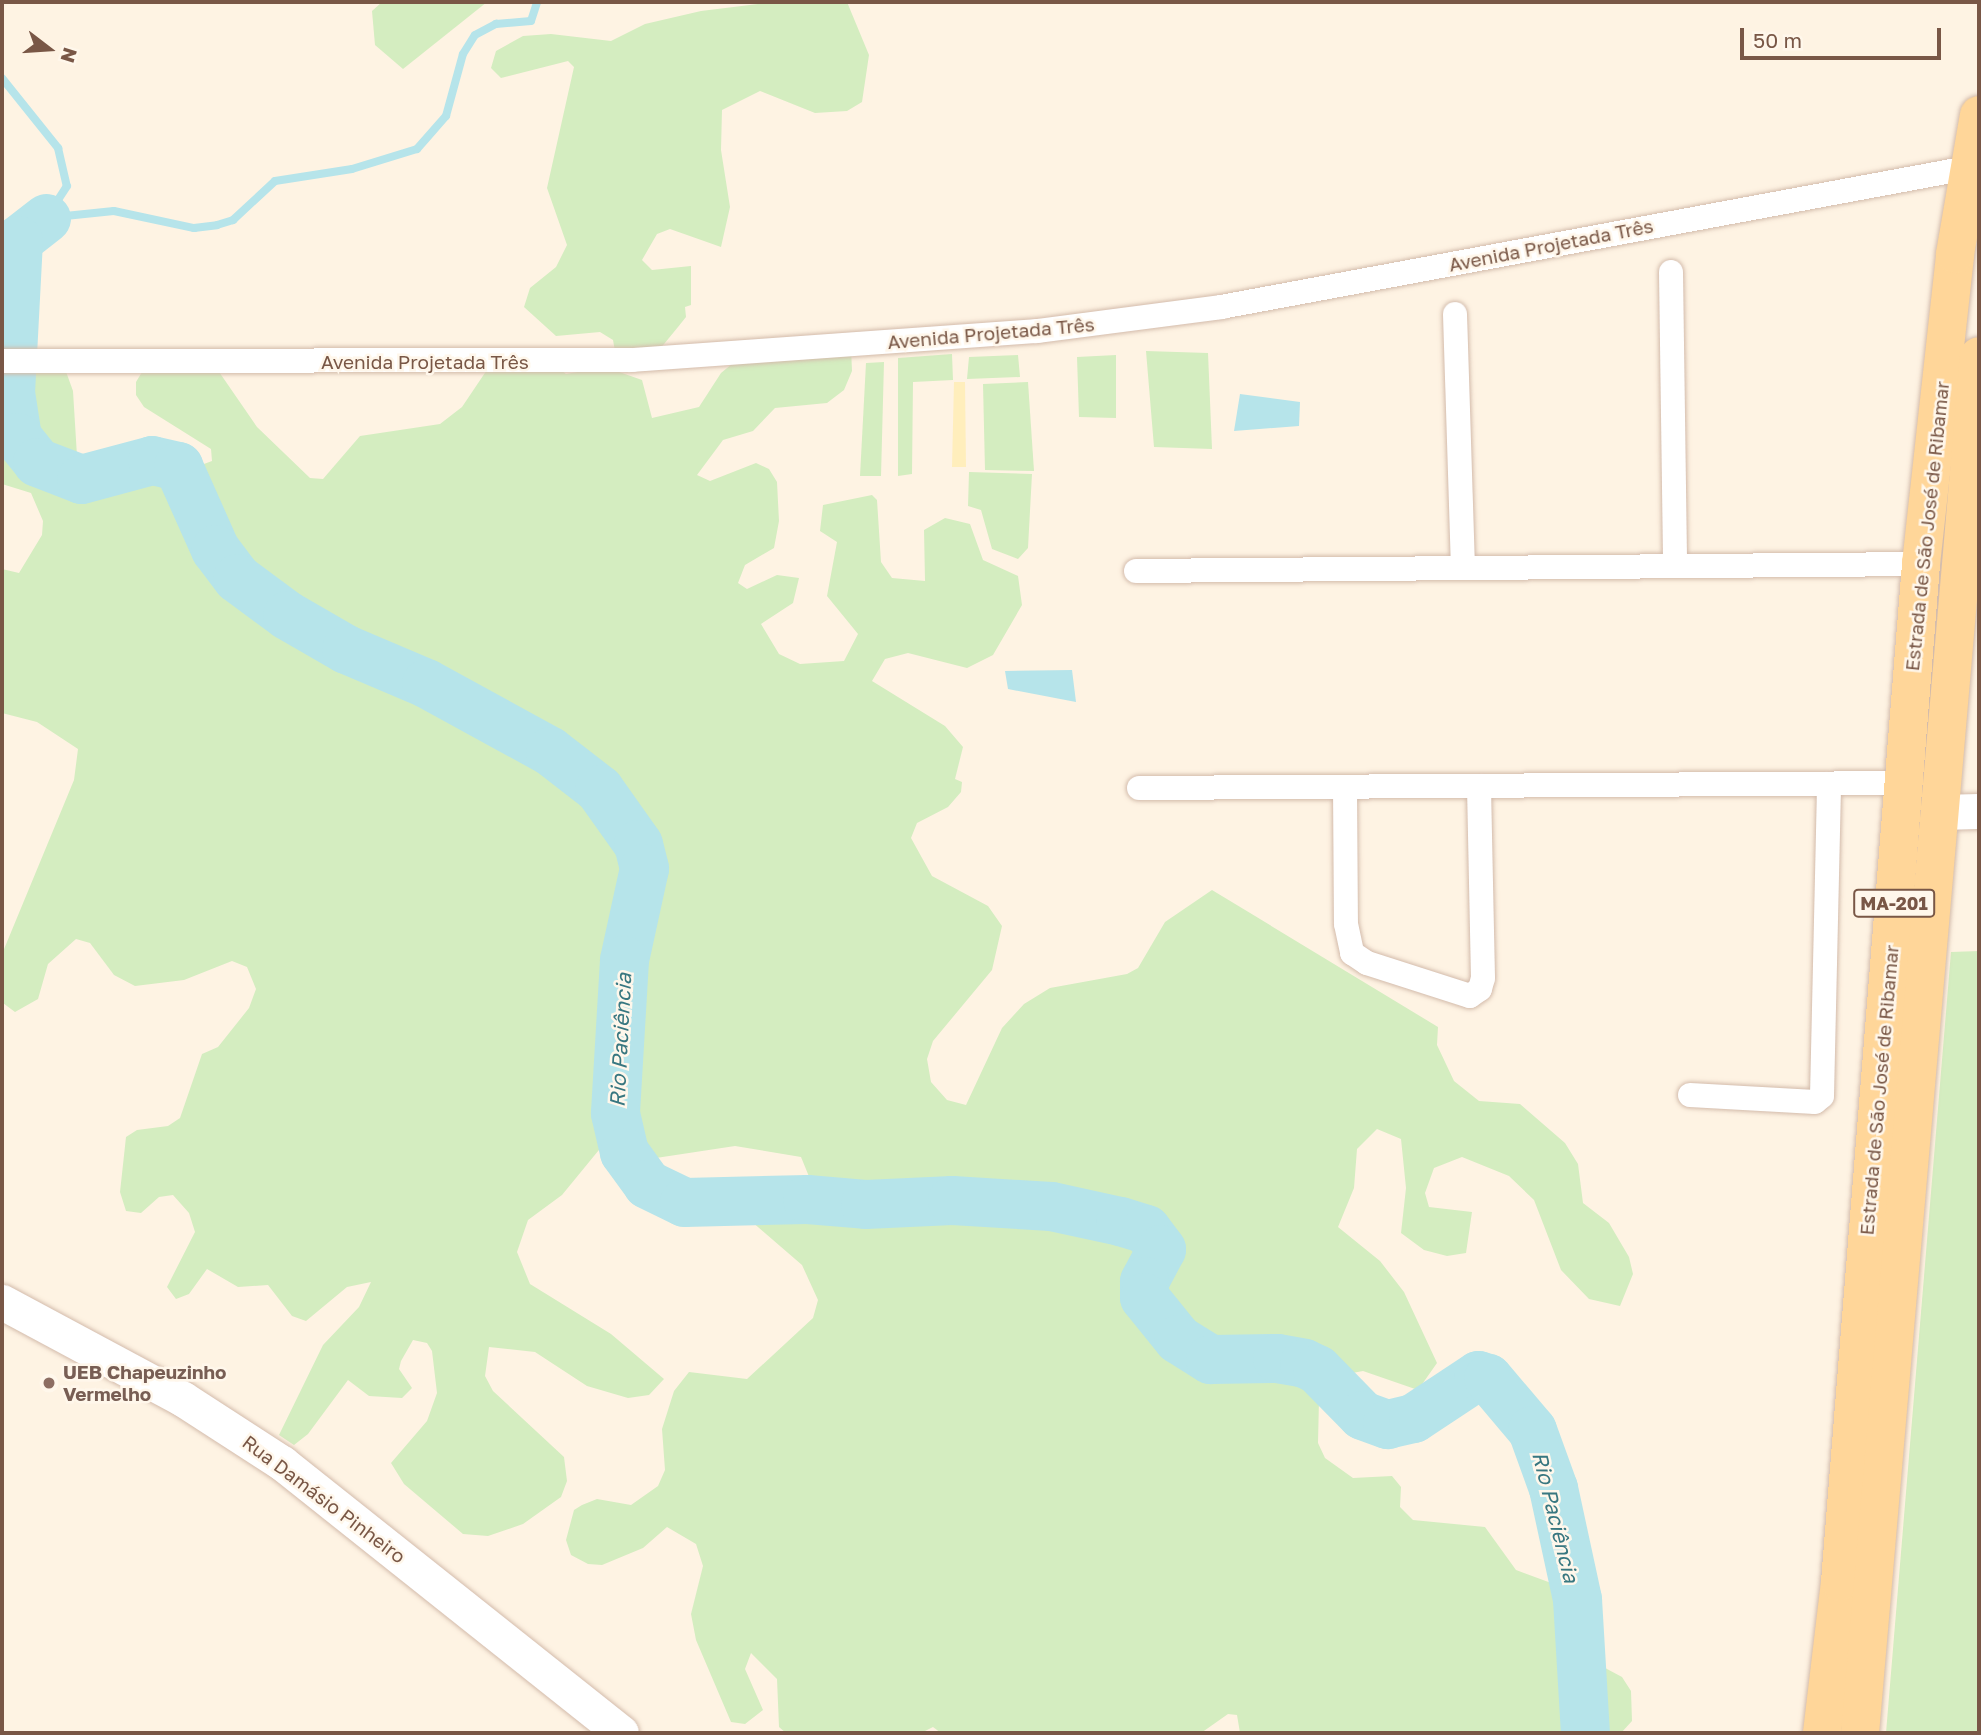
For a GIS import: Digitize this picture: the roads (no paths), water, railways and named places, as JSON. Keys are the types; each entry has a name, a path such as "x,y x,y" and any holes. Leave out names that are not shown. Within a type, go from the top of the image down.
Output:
{"main road":[{"name":"Estrada de São José de Ribamar","path":"1822,1733 1922,564 1967,168 1979,115"},
{"name":"Estrada de São José de Ribamar","path":"1860,1733 1979,356"},
{"path":"1798,1733 1827,1693"}],"street":[{"name":"Avenida Projetada Três","path":"2,361 632,360 1037,331 1221,307 1967,168"},
{"path":"1671,272 1675,565"},
{"path":"1455,314 1463,568"},
{"path":"1136,571 1922,564"},
{"path":"1139,788 1904,783"},
{"path":"1690,1095 1815,1102 1822,1096 1829,784"},
{"path":"1345,787 1347,941 1352,953 1367,963 1470,996 1479,989 1483,978 1479,786"},
{"path":"1939,812 1979,811"},
{"name":"Rua Damásio Pinheiro","path":"2,1301 183,1399 282,1463 621,1733"}],"water":[{"path":"1240,394 1300,402 1299,426 1234,431"},
{"path":"1072,670 1076,702 1008,689 1005,671"}],"waterway":[{"path":"46,218 114,211 194,228 217,225 233,220 275,181 352,169 417,149 446,116 463,54 475,35 496,24 531,21 537,2"},
{"name":"Rio Paciência","path":"2,78 58,148 67,186 46,218"},
{"name":"Rio Paciência","path":"46,218 18,240 10,392 17,437 37,462 81,479 152,460 178,466 215,549 237,578 287,615 346,649 426,683 550,751 599,789 638,844 644,868 624,960 615,1113 624,1152 647,1184 684,1202 807,1199 865,1204 952,1200 1051,1206 1120,1221 1146,1229 1161,1249 1144,1281 1144,1297 1178,1339 1210,1359 1277,1358 1304,1363 1317,1369 1362,1415 1387,1424 1413,1418 1478,1375 1488,1378 1532,1430 1553,1488 1577,1599 1585,1733"}],"place":[{"name":"UEB Chapeuzinho Vermelho","path":"49,1383"}]}
